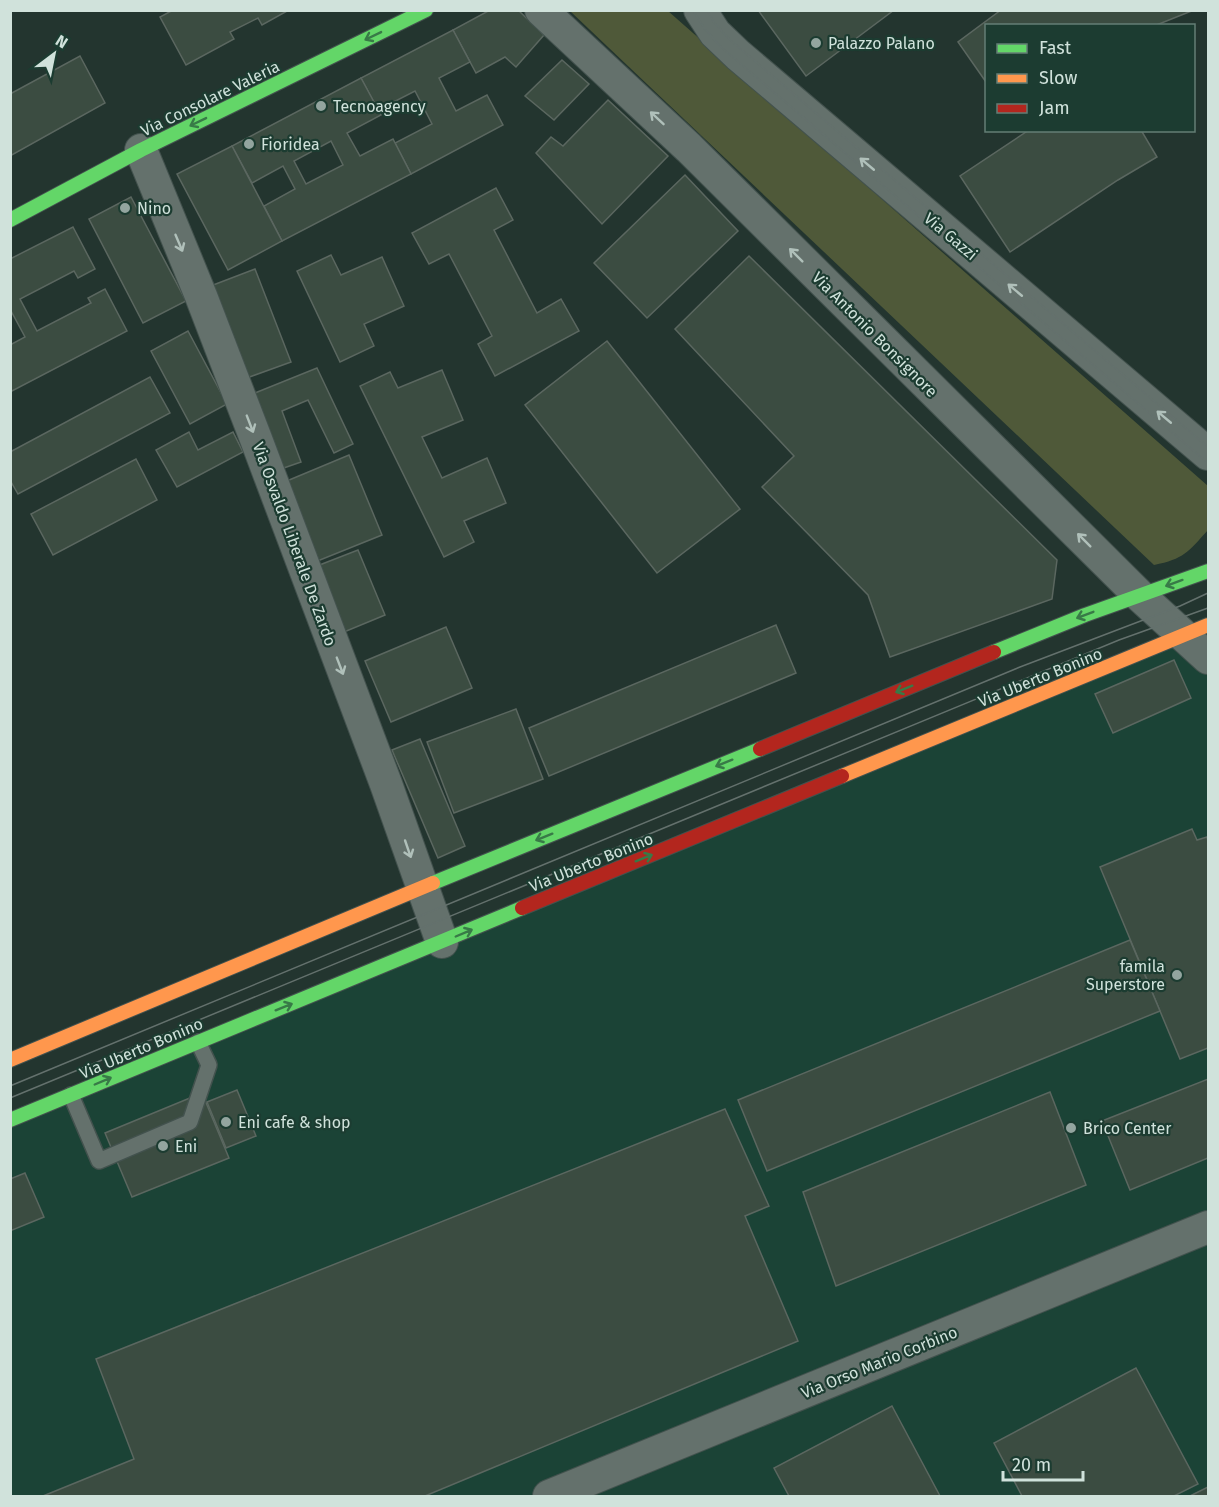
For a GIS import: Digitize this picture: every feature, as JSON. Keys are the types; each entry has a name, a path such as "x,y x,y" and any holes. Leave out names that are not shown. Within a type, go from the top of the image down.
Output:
{"main road":[{"name":"Via Consolare Valeria","path":"10,220 141,150 426,10"},
{"path":"10,1060 422,887 1085,615 1209,571"},
{"name":"Via Uberto Bonino","path":"10,1120 1196,631"}],"street":[{"name":"Via Antonio Bonsignore","path":"542,10 689,148 1140,596 1196,631 1209,658"},
{"name":"Via Gazzi","path":"700,10 715,33 738,55 1209,454"},
{"name":"Via Osvaldo Liberale De Zardo","path":"141,150 206,307 386,784 442,942"},
{"name":"Via Orso Mario Corbino","path":"549,1497 1209,1227"}],"lane":[{"path":"71,1095 99,1161 190,1122 209,1065 198,1042"}],"shaded area":[{"path":"570,11 668,11 1208,486 1208,530 1179,557 1154,565"},
{"path":"1187,629 1208,648 1208,1496 11,1496 11,1113"}],"building":[{"path":"173,10 289,10 262,25 258,18 230,32 234,39 186,65 160,17"},
{"path":"490,10 518,10 544,35 516,67 505,57 476,73 453,30"},
{"name":"Palazzo Palano","path":"758,10 894,10 806,76"},
{"path":"1001,10 1194,10 1159,24 985,24 985,81 958,42"},
{"path":"453,30 470,62 439,78 456,111 487,95 503,125 411,174 395,143 432,124 415,91 378,110 361,78"},
{"path":"80,56 105,103 10,156 10,94"},
{"path":"562,60 589,84 554,120 525,96"},
{"path":"361,78 381,115 347,133 360,156 393,139 411,174 282,241 264,206 295,189 283,166 252,183 232,146","holes":["331,141 343,165 306,184 294,161"]},
{"path":"608,100 668,156 602,224 536,153 551,137 563,146"},
{"path":"1026,132 1142,132 1157,157 1118,180 1010,252 960,176"},
{"path":"232,146 282,241 228,270 177,174"},
{"path":"685,175 738,231 647,318 594,263"},
{"path":"496,188 513,220 494,230 537,313 561,299 579,331 495,376 478,344 492,336 449,254 429,264 412,233"},
{"path":"131,197 186,301 143,323 89,219"},
{"path":"73,227 95,269 78,278 74,271 20,299 37,331 91,303 88,298 105,289 127,331 10,392 10,345 25,337 10,309 10,259"},
{"path":"331,255 341,275 382,257 404,306 364,324 374,346 340,362 297,271"},
{"path":"749,256 1057,560 1052,599 890,657 868,595 762,487 794,456 675,329"},
{"path":"255,269 291,362 244,379 208,287"},
{"path":"188,331 227,404 190,424 151,351"},
{"path":"607,341 740,509 657,573 525,405"},
{"path":"317,368 353,444 334,453 308,400 282,411 301,462 278,470 250,395"},
{"path":"442,370 463,420 422,437 442,478 487,458 506,503 464,521 474,542 444,557 360,386 390,372 398,388"},
{"path":"150,377 170,413 18,494 10,480 10,452"},
{"path":"189,432 198,450 233,432 243,452 177,487 156,450"},
{"path":"349,455 382,535 315,562 282,483"},
{"path":"136,459 157,500 53,555 31,514"},
{"path":"358,550 385,615 344,632 317,566"},
{"path":"776,625 796,673 549,776 529,728"},
{"path":"446,627 472,688 391,722 365,661"},
{"path":"1174,660 1191,698 1113,733 1095,694"},
{"path":"516,709 543,779 454,813 427,742"},
{"path":"420,739 465,846 438,858 392,750"},
{"name":"famila Superstore","path":"1192,829 1197,840 1207,837 1208,841 1208,1048 1180,1059 1100,867"},
{"path":"1130,940 1160,1011 767,1171 738,1100"},
{"path":"1208,1079 1208,1158 1130,1190 1102,1121"},
{"path":"237,1090 256,1136 226,1148 207,1102"},
{"path":"1050,1092 1086,1185 836,1286 803,1192"},
{"path":"202,1093 229,1158 132,1197 105,1133"},
{"path":"725,1109 769,1206 745,1216 798,1341 425,1496 43,1496 134,1459 96,1359"},
{"path":"25,1173 44,1217 10,1231 10,1179"},
{"path":"1136,1368 1198,1484 1174,1496 1022,1496 994,1443"},
{"path":"892,1406 940,1496 789,1496 774,1468"},
{"path":"1208,1487 1208,1496 1190,1496"}],"tram line":[{"path":"693,10 704,28 721,47 1208,463"},
{"path":"707,10 713,21 729,39 1208,447"},
{"path":"10,1086 1020,667 1180,606 1208,593"},
{"path":"10,1098 1119,640 1208,608"}],"traffic: fast":[{"path":"10,220 141,150 426,10"},
{"path":"994,652 1085,615 1208,571"},
{"path":"433,883 760,749"},
{"path":"10,1120 522,908"}],"traffic: slow":[{"path":"842,776 1208,625"},
{"path":"10,1060 433,883"}],"traffic: jam":[{"path":"760,749 994,652"},
{"path":"522,908 842,776"}],"place":[{"name":"Palazzo Palano","path":"816,43"},
{"name":"Tecnoagency","path":"321,106"},
{"name":"Fioridea","path":"249,144"},
{"name":"Nino","path":"125,208"},
{"name":"famila Superstore","path":"1177,975"},
{"name":"Eni cafe & shop","path":"226,1122"},
{"name":"Brico Center","path":"1071,1128"},
{"name":"Eni","path":"163,1146"}]}
